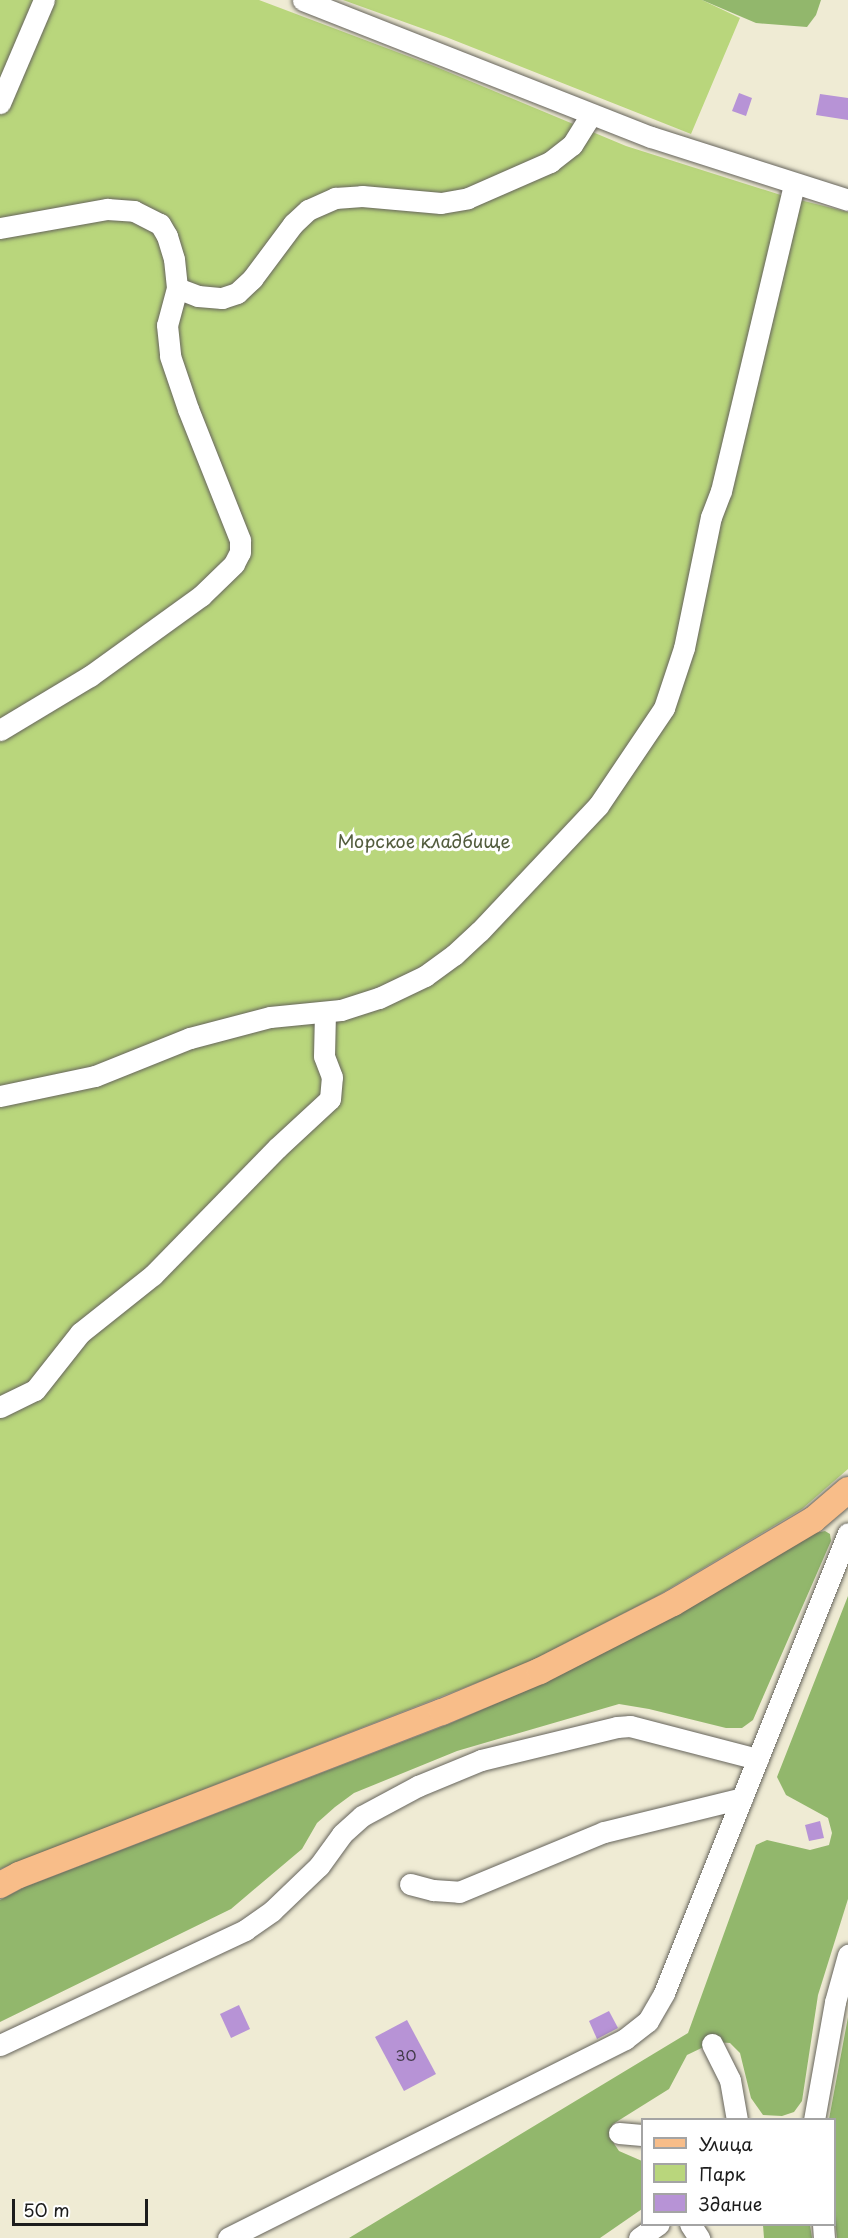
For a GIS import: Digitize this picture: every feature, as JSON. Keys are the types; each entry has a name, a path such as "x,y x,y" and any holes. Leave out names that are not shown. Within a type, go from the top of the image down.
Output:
{"main road":[{"path":"0,1885 19,1875 431,1717 540,1671 673,1603 813,1520 848,1490"}],"street":[{"path":"0,103 44,0"},
{"path":"303,0 591,114 794,184 848,200"},
{"path":"177,288 198,296 222,298 237,293 252,279 293,224 308,210 335,198 362,196 441,202 468,198 550,162 572,145 591,114"},
{"path":"0,1096 95,1076 202,1035 270,1017 325,1013 379,998 425,976 454,955 480,931 598,806 664,708 684,648 705,540 721,491 794,184"},
{"path":"0,228 107,209 134,210 160,224 167,236 174,259 177,288 167,325 170,356 188,409 240,540 240,552 234,564 201,596 90,676 0,730"},
{"path":"0,1407 35,1390 80,1333 153,1275 248,1181 277,1148 330,1099 332,1077 324,1056 325,1013"},
{"path":"228,2238 642,2028 658,2007 848,1533"},
{"path":"0,2045 244,1930 272,1911 319,1866 342,1834 362,1816 418,1786 481,1760 617,1727 630,1726 758,1759"},
{"path":"410,1884 433,1890 459,1892 604,1832 742,1798"},
{"path":"814,2118 835,2002 848,1955"},
{"path":"712,2044 730,2080 737,2118"},
{"path":"618,2133 641,2135"},
{"path":"639,2238 656,2226"}],"green space":[{"name":"Морское кладбище","path":"0,0 259,0 434,66 626,146 784,196 848,212 848,1469 802,1509 657,1596 527,1663 0,1869"},
{"path":"343,0 702,0 740,18 691,134 446,37"},
{"path":"702,0 821,0 816,15 807,27 756,23"},
{"path":"825,1531 830,1534 831,1541 753,1720 742,1728 726,1728 619,1704 457,1751 354,1793 317,1823 302,1849 231,1909 0,2022 0,1900 25,1887 449,1724 546,1682 681,1613 815,1533"},
{"path":"848,1596 848,1899 818,1995 802,2101 794,2112 782,2116 763,2115 751,2098 740,2053 730,2043 714,2042 687,2055 669,2089 613,2124 609,2136 619,2151 641,2161 641,2210 600,2238 349,2238 688,2033 756,1845 767,1840 810,1850 829,1845 832,1833 828,1818 786,1795 777,1777"},
{"path":"848,2017 848,2238 837,2238 836,2118 829,2118"},
{"path":"763,2226 810,2226 812,2238 764,2238"}],"building":[{"path":"739,93 752,98 746,116 732,111"},
{"path":"820,94 848,98 848,120 816,115"},
{"path":"820,1821 824,1838 809,1841 805,1825"},
{"path":"239,2005 250,2029 231,2038 220,2014"},
{"path":"609,2011 618,2028 597,2039 589,2021"},
{"path":"407,2020 436,2074 404,2091 375,2037"}]}
